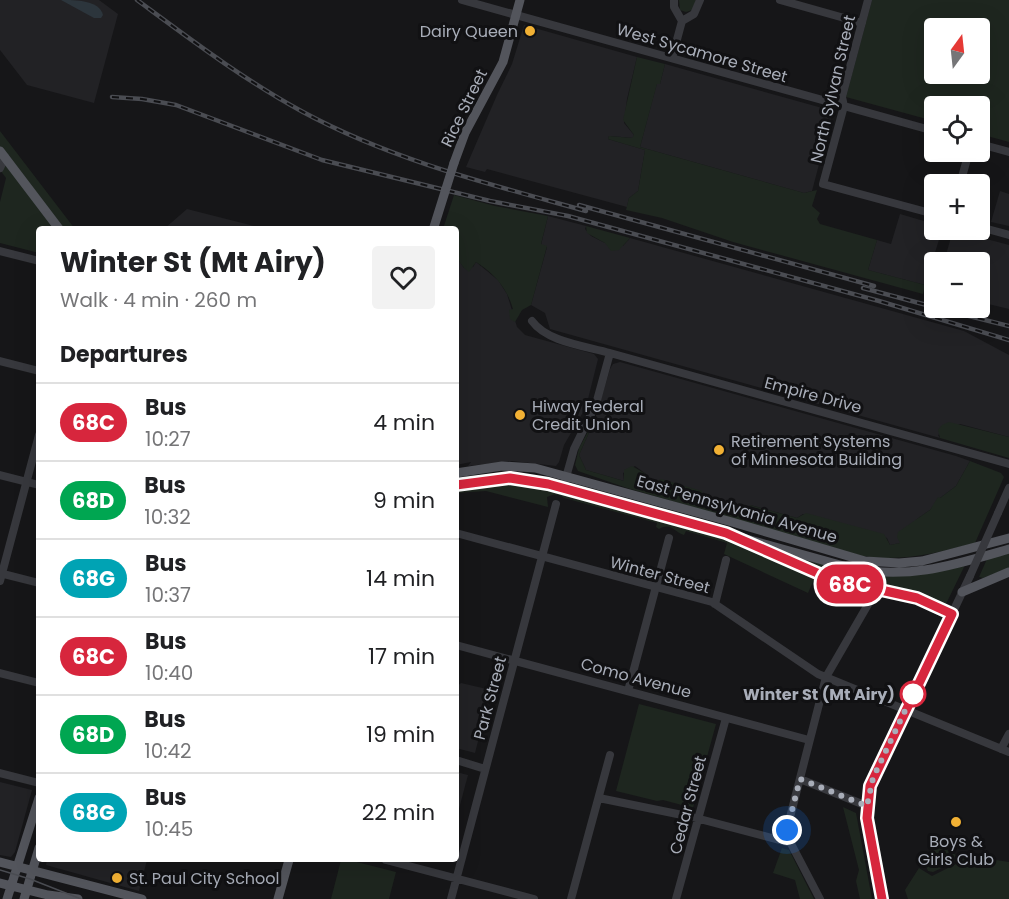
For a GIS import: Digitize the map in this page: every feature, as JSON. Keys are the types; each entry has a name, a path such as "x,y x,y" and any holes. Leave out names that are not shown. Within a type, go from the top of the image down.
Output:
{"main road":[{"name":"Rice Street","path":"434,226 465,133 503,62 520,0"},
{"path":"2,154 57,226"},
{"name":"East Pennsylvania Avenue","path":"459,473 514,466 535,468 842,555 877,562 922,561 1009,538"},
{"name":"East Pennsylvania Avenue","path":"459,485 510,478 529,479 851,568 886,573 932,570 1009,549"},
{"path":"726,533 831,579 917,598 952,614"},
{"path":"962,592 1009,572"},
{"path":"7,899 36,808"},
{"path":"25,895 36,860"},
{"path":"0,862 142,899"},
{"path":"278,899 288,862"},
{"path":"0,883 11,886 25,895 78,899"}],"street":[{"name":"West Sycamore Street","path":"462,0 924,129"},
{"path":"674,0 674,7 682,21"},
{"path":"672,58 682,21 694,14 700,0"},
{"path":"780,0 862,23"},
{"name":"North Sylvan Street","path":"868,0 842,98 844,106 823,184 924,211"},
{"path":"990,147 1009,152"},
{"path":"0,168 2,154"},
{"path":"990,230 1009,235"},
{"path":"0,251 36,260"},
{"name":"Empire Drive","path":"532,321 539,331 550,336 1009,464"},
{"path":"563,488 574,449 596,404 610,353"},
{"path":"0,361 36,370"},
{"path":"36,447 1,576 36,582"},
{"path":"0,475 36,484"},
{"path":"882,899 867,806 873,778 970,576 1009,488"},
{"name":"Park Street","path":"451,899 556,504"},
{"name":"Winter Street","path":"459,534 715,604 818,674 1005,751"},
{"path":"628,691 669,538"},
{"path":"715,604 726,560"},
{"path":"820,899 787,836 787,830 826,677 870,601"},
{"name":"Como Avenue","path":"459,646 809,740"},
{"path":"0,673 36,682"},
{"name":"Cedar Street","path":"676,899 726,718"},
{"path":"1005,751 1009,734"},
{"path":"572,899 610,755"},
{"path":"459,761 485,769"},
{"path":"0,773 36,782"},
{"path":"800,779 867,806"},
{"path":"599,798 697,819 791,843"},
{"path":"394,862 534,899"}],"shaded area":[{"path":"0,0 99,0 118,14 94,103 27,85 0,50"},
{"path":"61,0 92,4 101,10 103,15 101,18 94,18"},
{"path":"679,0 696,0 692,10 686,12 680,10"},
{"path":"872,0 1009,0 1009,142 990,137 990,96 924,96 924,118 846,97"},
{"path":"524,25 637,57 624,123 634,135 633,138 609,136 608,139 645,150 638,191 629,198 627,207 487,169 485,172 466,167 512,64"},
{"path":"637,57 665,64 660,84 657,84 640,147 804,193 817,190 812,206 820,213 817,219 820,224 877,240 868,270 924,285 923,294 733,242 662,218 626,210 629,198 638,191 645,150 608,139 609,136 632,138 634,135 623,120"},
{"path":"665,64 833,111 812,191 804,193 640,147 657,83 660,84"},
{"path":"0,131 73,226 36,226 36,252 0,243 0,202 6,178 0,170"},
{"path":"1000,191 1009,194 1009,226 991,222"},
{"path":"454,195 548,216 541,244 547,246 531,305 522,310 515,322 510,319 509,310 513,309 507,294 489,271 476,262 469,272 459,261 459,226 444,226"},
{"path":"187,209 254,226 167,226"},
{"path":"900,214 924,221 924,240 939,240 935,252 924,252 924,285 868,270 877,240 891,244"},
{"path":"548,216 586,226 585,229 591,236 605,243 623,246 630,238 964,331 1009,355 1009,437 960,424 938,435 940,438 550,329 545,313 531,305 547,247 541,245"},
{"path":"586,226 630,238 619,250 611,251 605,243 587,233"},
{"path":"950,240 990,240 1009,245 1009,309 990,304 990,252 947,252"},
{"path":"459,260 464,268 473,267 476,262 498,280 507,294 517,327 525,335 594,354 598,359 586,407 564,445 556,466 512,461 468,466 471,462 459,464"},
{"path":"620,362 970,461 956,486 917,519 900,543 890,545 887,538 803,514 797,518 750,505 748,514 646,486 646,474 635,466 623,473 624,481 586,470 579,455 595,419 610,369 613,364"},
{"path":"595,419 579,455 586,470 624,481 624,470 632,466 646,474 650,480 647,487 655,489 657,481 661,479 702,491 698,500 748,514 750,505 797,518 806,513 884,534 890,545 900,543 897,537 898,532 930,510 938,497 940,498 956,486 970,461 1001,473 1004,477 975,543 906,557 862,556 627,488 578,471 575,465 579,448"},
{"path":"949,422 1009,437 1009,458 940,438 938,430"},
{"path":"505,482 530,484 734,540 815,577 808,593 724,554 727,543 686,531 684,535 670,527 659,529 656,527 657,523 558,495 547,497 548,507 486,491 459,493 459,488"},
{"path":"1009,553 1009,568 983,578 979,577 987,559"},
{"path":"787,554 834,567 875,574 917,574 965,565 945,606 835,576"},
{"path":"461,683 491,690 475,753 459,749 459,685"},
{"path":"639,704 716,724 693,808 616,791"},
{"path":"459,773 468,775 459,809"},
{"path":"0,782 32,790 15,852 11,857 0,855"},
{"path":"843,807 856,813 872,899 860,899 856,881 859,870"},
{"path":"936,846 952,852 961,859 933,872 928,871 925,864 931,849"},
{"path":"782,848 789,850 814,899 800,899 795,880 773,873"},
{"path":"964,855 1009,862 1009,899 908,899 905,890 919,868 932,876 962,861"},
{"name":"St. Paul City School","path":"47,862 146,862 139,891 46,865"},
{"path":"340,862 357,862 396,872 389,899 331,899"}],"tram line":[{"path":"0,870 81,899"}],"railway":[{"path":"137,0 218,59 303,112 337,129 371,144 442,169 586,211"},
{"path":"112,97 176,105 322,160 490,201 568,216 879,301 1009,340"},
{"path":"579,205 874,286"},
{"path":"863,288 924,304"},
{"path":"977,318 1009,326"}],"bus line":[{"name":"68C","path":"459,485 510,478 529,479 726,533 831,579 917,598 952,614 870,786 867,818 882,899"}],"place":[{"name":"Dairy Queen","path":"530,31"},
{"name":"Hiway Federal Credit Union","path":"520,415"},
{"name":"Retirement Systems of Minnesota Building","path":"719,450"},
{"name":"Winter St (Mt Airy)","path":"913,694"},
{"name":"Boys & Girls Club","path":"956,822"},
{"name":"St. Paul City School","path":"117,878"}],"route":[{"path":"787,830 800,779 867,806 873,778 913,694"}]}
